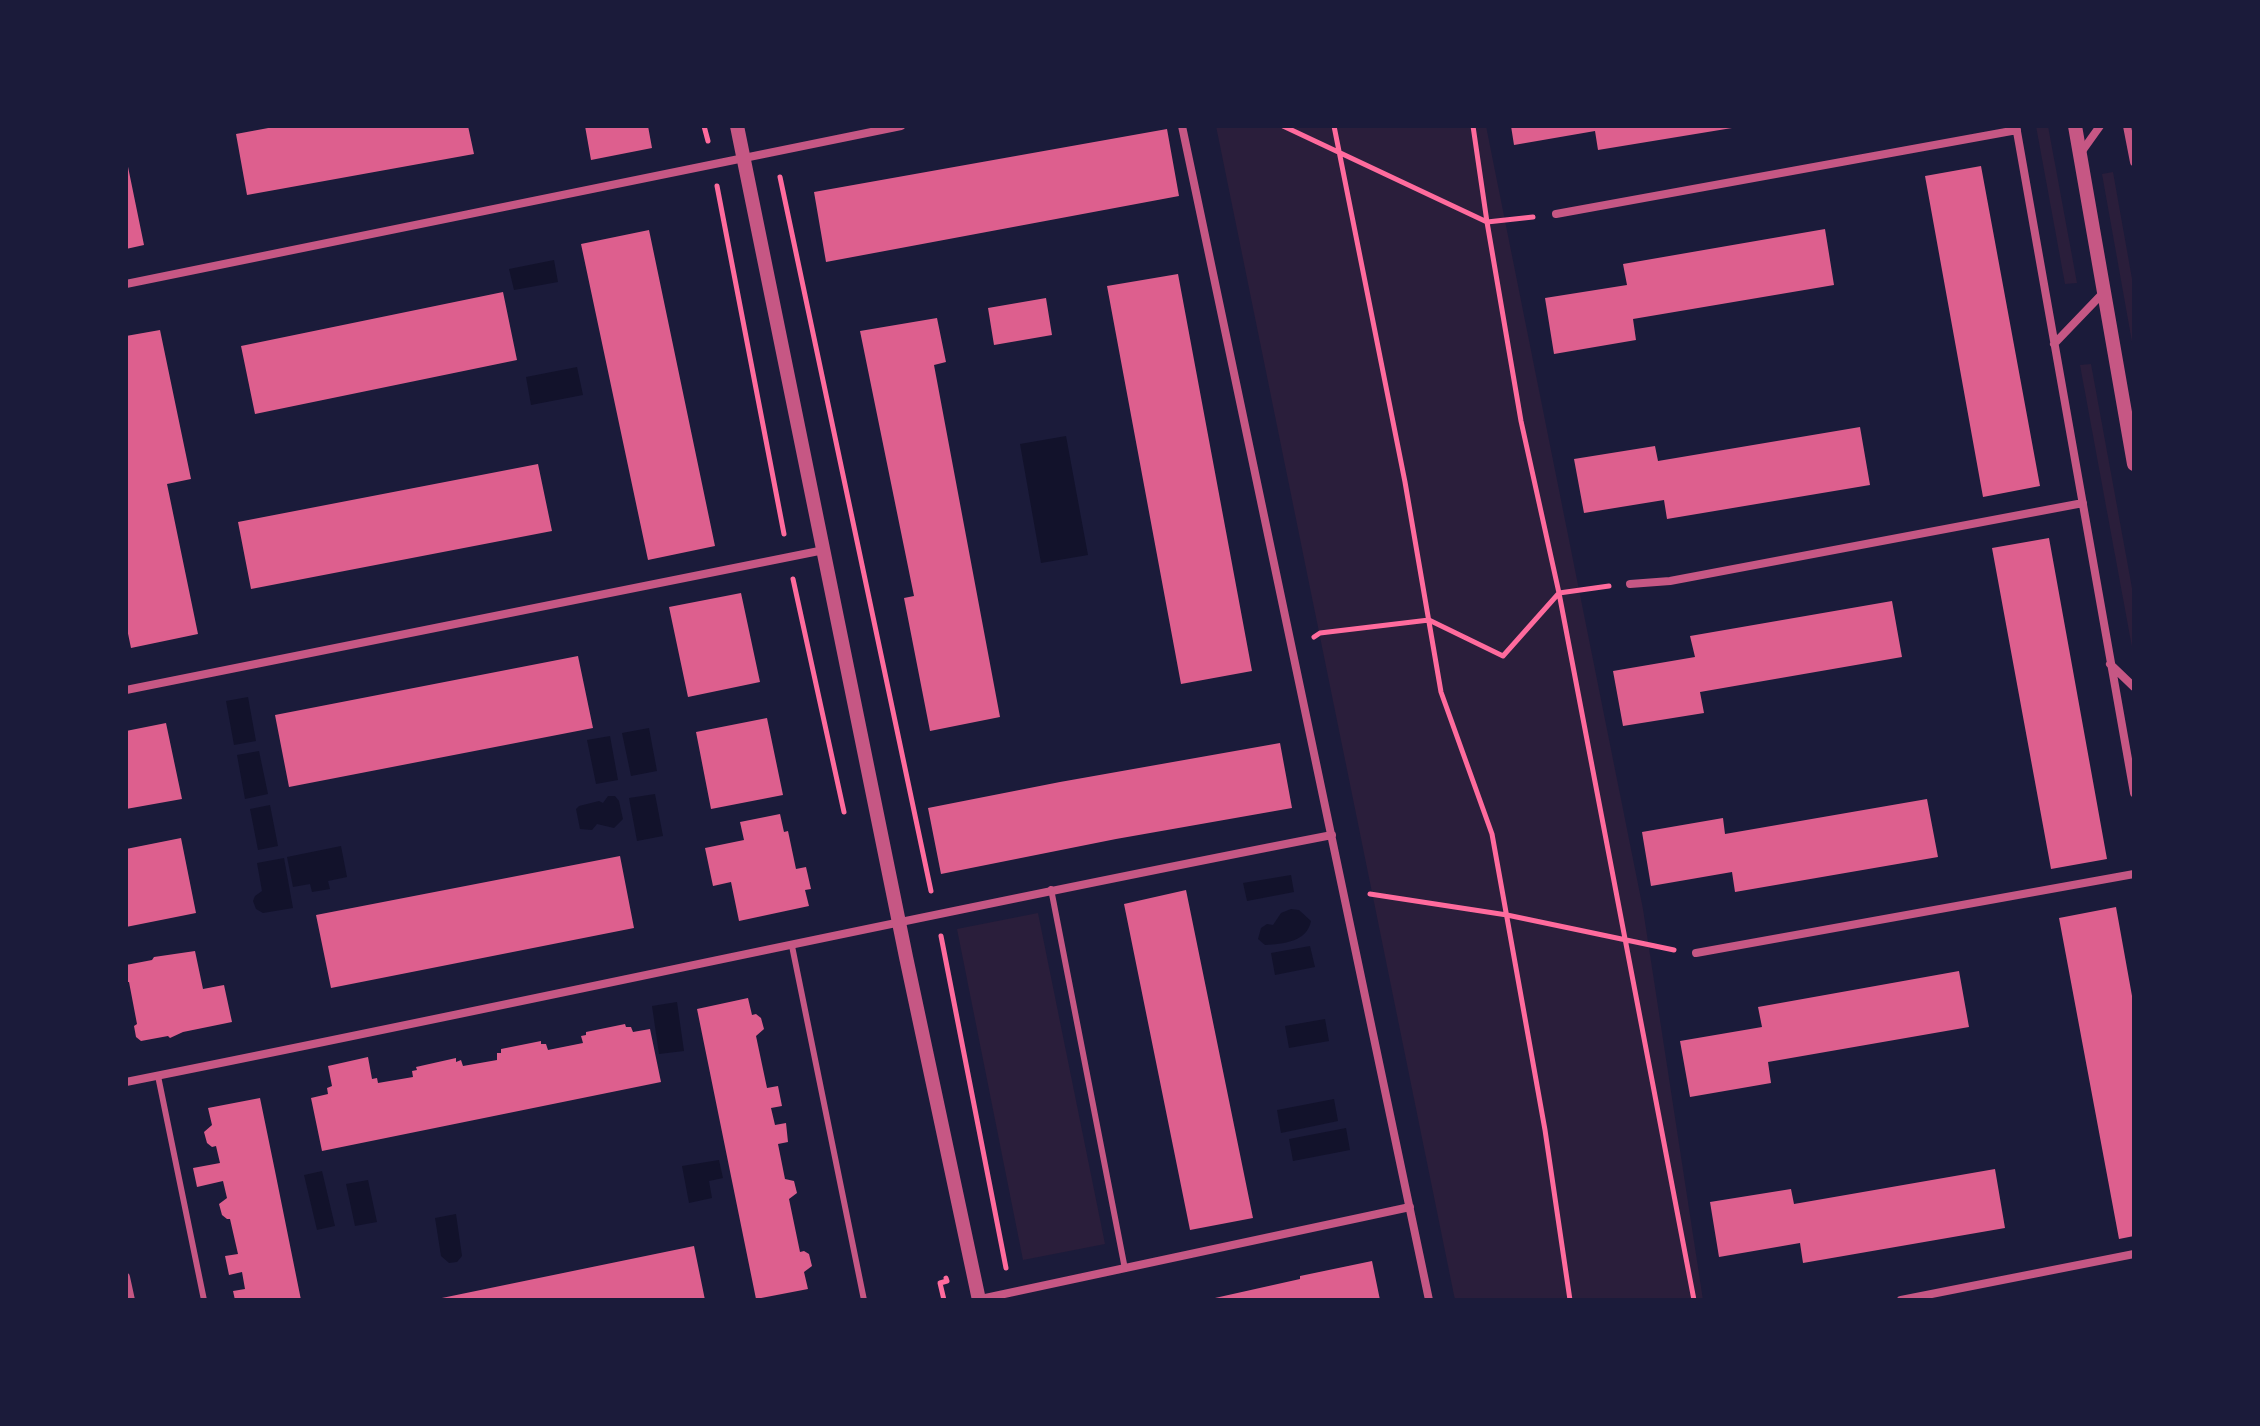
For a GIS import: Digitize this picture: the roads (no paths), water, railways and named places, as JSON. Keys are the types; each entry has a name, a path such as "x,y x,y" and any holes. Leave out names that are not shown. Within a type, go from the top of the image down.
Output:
{"street":[{"path":"737,126 978,1300 1410,1207"},
{"path":"126,284 901,126"},
{"path":"1182,126 1429,1300"},
{"path":"2075,126 2134,464"},
{"path":"2080,154 2100,126"},
{"path":"2127,126 2134,162"},
{"path":"1556,214 2017,128 2134,793"},
{"path":"2054,344 2103,293"},
{"path":"1630,584 1670,581 2083,503"},
{"path":"126,690 824,550"},
{"path":"2109,664 2134,687"},
{"path":"126,1082 792,946 1051,889 1332,835"},
{"path":"1696,953 2134,874"},
{"path":"1901,1300 2134,1254"},
{"path":"126,1277 131,1300"}],"lane":[{"path":"1051,889 1125,1269"},
{"path":"792,946 864,1300"},
{"path":"158,1076 204,1300"}]}
